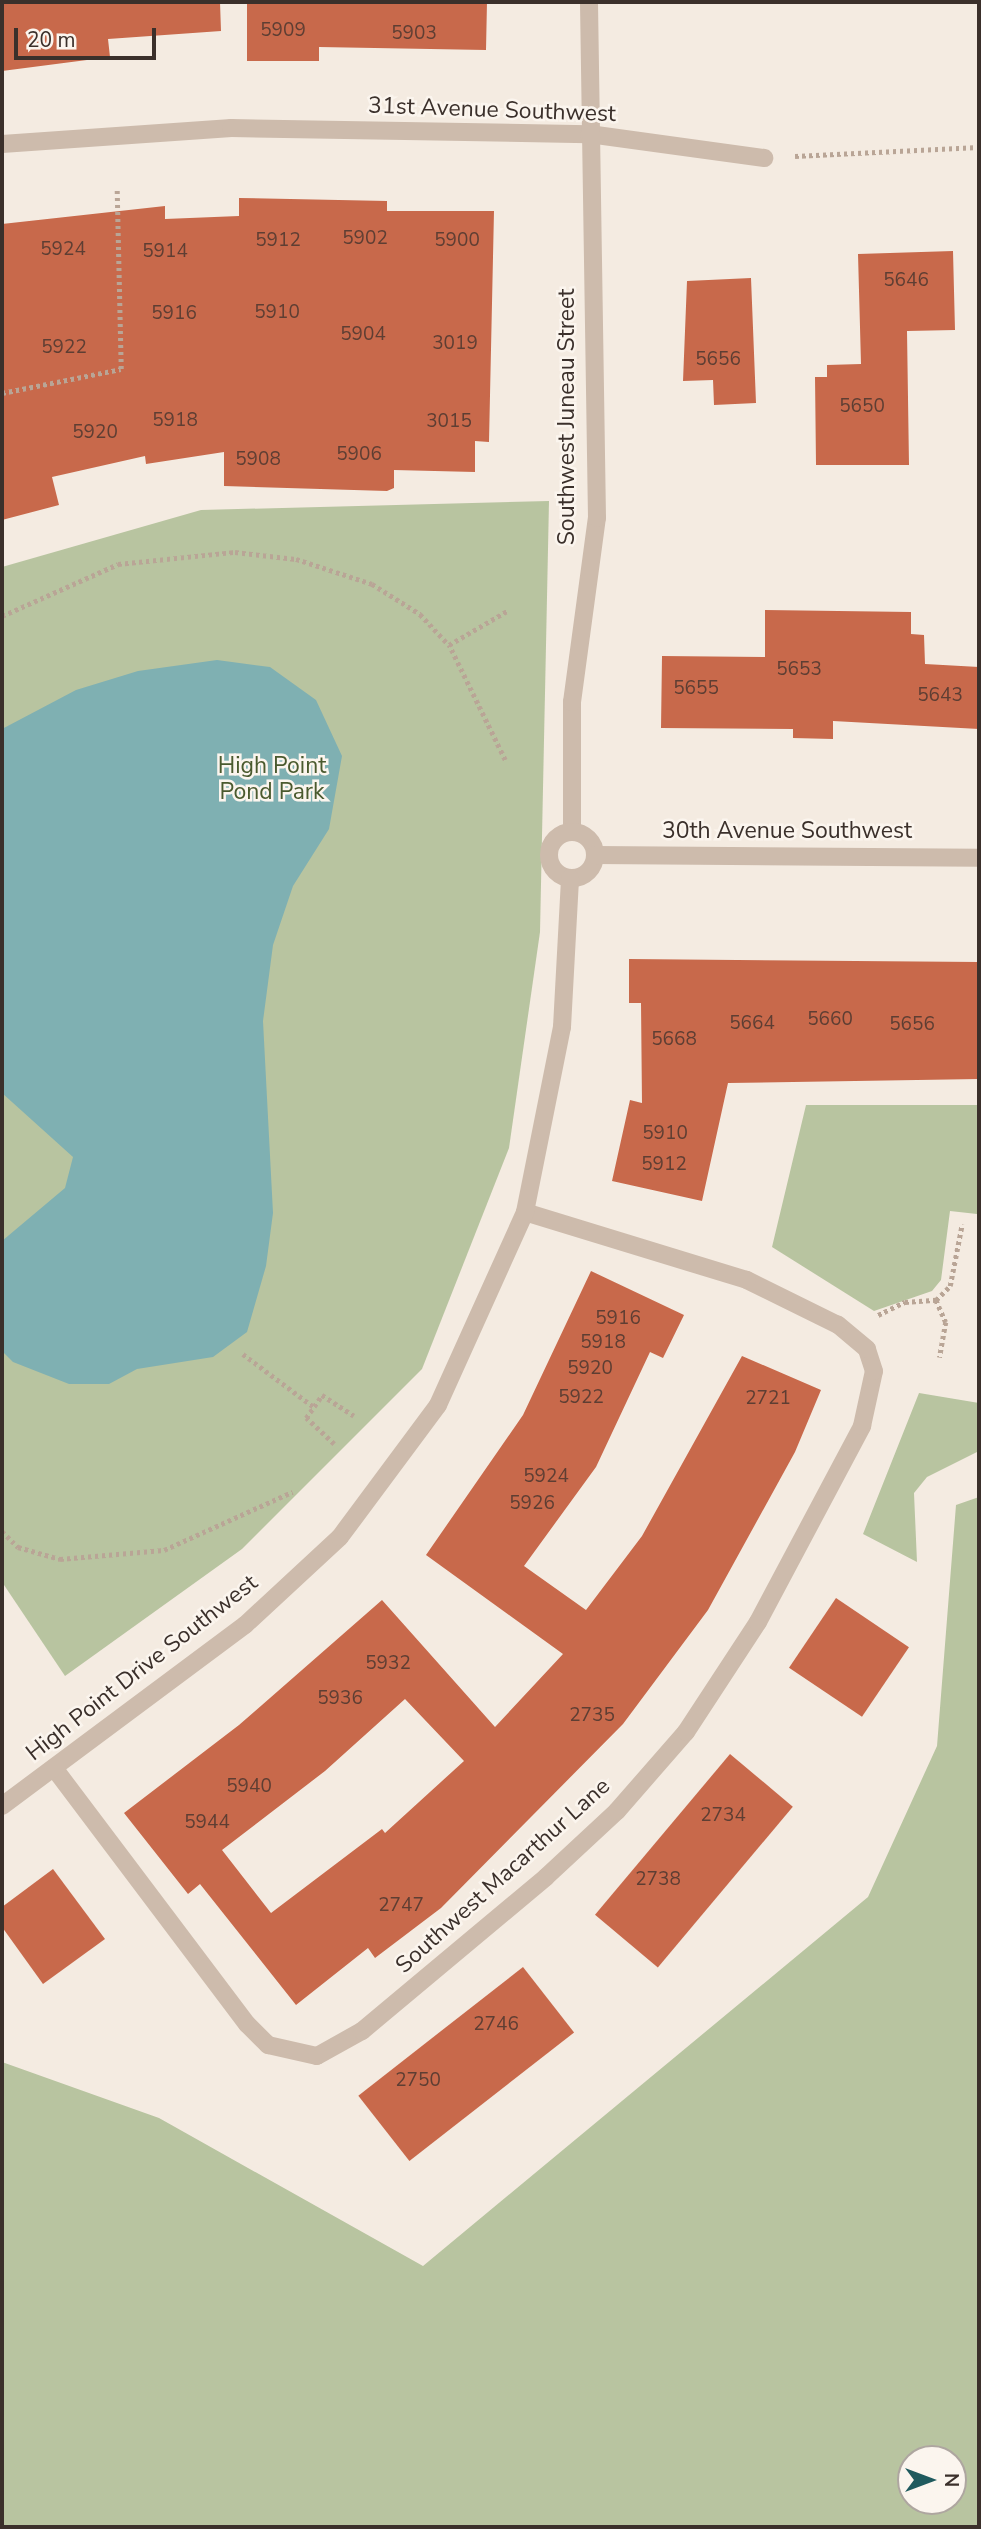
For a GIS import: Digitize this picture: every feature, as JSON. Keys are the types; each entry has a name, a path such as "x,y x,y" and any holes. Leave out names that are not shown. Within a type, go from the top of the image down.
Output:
{"street":[{"name":"Southwest Juneau Street","path":"572,831 572,702 597,518 589,2"},
{"name":"31st Avenue Southwest","path":"2,144 232,128 589,134 764,158"},
{"path":"572,831 589,839 595,855 588,872 570,878 554,871 548,856 553,841 572,831"},
{"name":"30th Avenue Southwest","path":"595,855 979,859"},
{"name":"High Point Drive Southwest","path":"2,1806 245,1625 340,1537 438,1405 525,1212 562,1027 570,878"},
{"name":"Southwest Macarthur Lane","path":"54,1768 247,2024 268,2045 317,2056 362,2031 546,1877 617,1811 686,1732 758,1622 862,1426 874,1371 867,1349 838,1325 747,1280 525,1212"}],"path":[{"path":"764,158 979,147"},
{"path":"2,393 121,369 117,190"},
{"path":"2,616 118,564 235,552 296,559 372,584 420,614 449,645 505,760"},
{"path":"449,645 507,611"},
{"path":"871,1319 905,1302 936,1300 950,1286 962,1224"},
{"path":"936,1300 946,1322 940,1357"},
{"path":"243,1354 314,1407"},
{"path":"334,1444 306,1418 322,1395 354,1416"},
{"path":"2,1531 18,1547 60,1559 164,1550 292,1492"}],"green space":[{"name":"High Point Pond Park","path":"549,501 540,932 509,1148 422,1369 242,1549 65,1676 2,1582 2,567 201,510"},
{"path":"806,1105 979,1105 977,1214 950,1211 941,1280 932,1291 874,1311 772,1247"},
{"path":"919,1393 979,1403 979,1451 927,1477 914,1493 917,1562 863,1534"},
{"path":"979,1497 979,2527 2,2527 2,2062 159,2118 423,2266 868,1897 937,1746 956,1505"}],"water":[{"path":"217,660 270,667 316,700 342,756 329,829 293,886 273,945 263,1021 273,1213 266,1266 247,1332 213,1357 137,1369 109,1384 69,1384 13,1362 2,1351 2,1241 65,1188 73,1157 2,1093 2,729 76,690 138,671"}],"building":[{"path":"2,2 220,2 221,31 108,39 110,57 2,71"},
{"path":"247,2 487,2 486,50 319,47 319,61 247,61"},
{"path":"239,198 387,201 387,211 494,211 489,442 475,441 475,472 394,470 394,488 387,491 224,486 224,452 146,464 145,456 52,477 59,505 2,520 2,224 165,206 165,219 239,216"},
{"path":"953,251 955,330 907,331 909,465 816,465 815,377 827,377 827,365 861,364 858,254"},
{"path":"751,278 756,403 714,405 713,380 683,381 687,281"},
{"path":"765,610 911,612 911,634 924,635 925,664 979,667 979,729 833,721 833,739 793,738 793,729 661,728 662,656 765,657"},
{"path":"629,959 979,962 979,1079 728,1083 702,1201 612,1181 630,1100 642,1103 641,1003 629,1003"},
{"path":"591,1271 684,1315 663,1358 650,1352 596,1467 524,1566 586,1610 642,1536 742,1356 821,1390 795,1452 708,1610 623,1724 441,1908 375,1958 368,1948 296,2005 200,1884 188,1894 124,1813 239,1725 382,1600 495,1727 563,1654 426,1555 523,1415","holes":["405,1699 464,1761 385,1833 382,1829 271,1913 222,1850 325,1771"]},
{"path":"836,1598 909,1647 862,1717 789,1668"},
{"path":"730,1754 793,1807 658,1968 595,1915"},
{"path":"53,1869 105,1939 43,1984 2,1927 2,1907"},
{"path":"523,1967 574,2032 409,2161 358,2096"}]}
